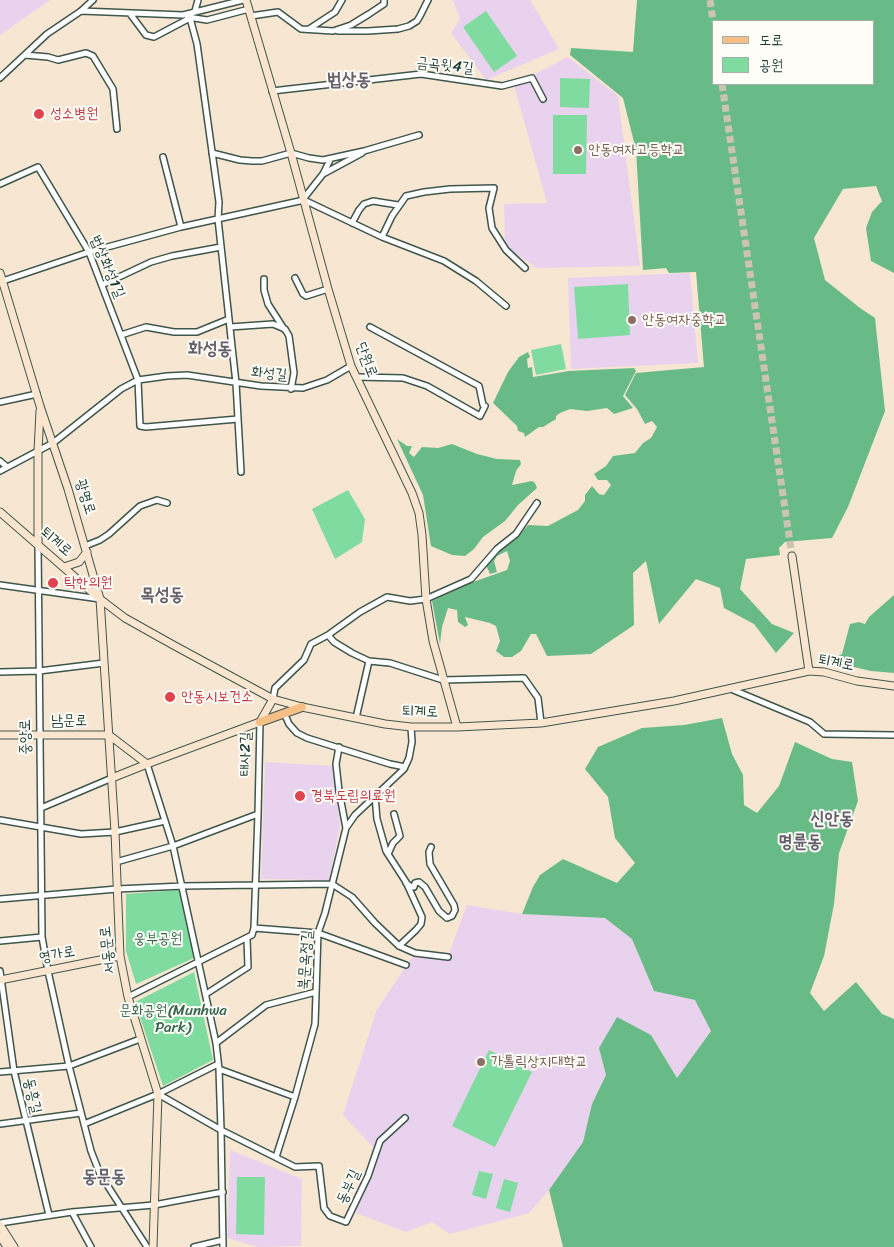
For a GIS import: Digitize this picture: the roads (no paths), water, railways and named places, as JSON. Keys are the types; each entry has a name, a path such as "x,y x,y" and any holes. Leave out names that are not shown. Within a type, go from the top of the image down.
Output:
{"main road":[{"path":"260,722 302,707"}],"street":[{"path":"0,78 48,34 81,11 93,0"},
{"path":"195,11 198,0"},
{"path":"81,11 183,15 244,0"},
{"name":"단원로","path":"244,0 250,13 291,153 351,366 412,493 419,513 426,599 433,641 457,727"},
{"path":"309,29 335,12 342,0"},
{"path":"334,31 369,14 384,4 384,0"},
{"path":"183,15 190,18 207,20 250,13 278,12 302,29 368,31 404,28 417,21 428,0"},
{"path":"131,15 146,35 154,37 190,18"},
{"path":"190,18 201,64 219,202 218,219 236,383 242,472"},
{"path":"25,55 58,60 86,53 93,56 113,89 117,129"},
{"name":"금곡윗4길","path":"272,91 421,74 502,86 532,78 543,99"},
{"path":"212,153 252,161 262,161 291,153 309,158 330,160 419,135"},
{"path":"324,174 364,151"},
{"path":"163,157 181,227"},
{"path":"1,282 89,252 181,227 304,199 324,174 330,160"},
{"name":"법상화성1길","path":"0,184 38,167 89,252 138,380 140,426 238,418"},
{"path":"382,237 398,205 406,196 450,188 494,188 489,208 492,228 506,250 524,268"},
{"path":"304,199 382,237 444,261 476,281 506,306"},
{"path":"352,223 364,204 373,201 398,205"},
{"path":"102,285 151,262 221,247"},
{"name":"광명로","path":"0,273 1,282 86,549 100,599 108,735"},
{"path":"295,278 303,294 306,296 328,289"},
{"path":"264,279 264,290 268,304 289,336 294,373 291,389"},
{"path":"121,335 146,327 174,332 196,332 229,319"},
{"path":"230,328 273,324 285,329"},
{"path":"357,378 403,378 427,386 480,416 485,406 483,405 479,386 370,327"},
{"name":"화성길","path":"0,472 53,444 121,389 138,380 187,375 291,389 313,386 351,366"},
{"path":"0,402 37,394"},
{"name":"중앙로","path":"40,406 38,451 38,590 42,937 69,1066 91,1151 100,1174 147,1247"},
{"path":"0,462 7,467"},
{"path":"64,567 79,562 86,549 109,534 140,506 157,500 167,503"},
{"path":"260,722 273,699 275,688 304,660 311,644 387,597 410,601 426,599 470,579 497,549 516,534 537,502"},
{"name":"퇴계로","path":"0,512 100,599 125,618 158,637 273,699 385,724 412,727 541,724 606,714 809,671 824,672 857,681 894,686"},
{"path":"792,556 809,671"},
{"path":"0,585 100,599"},
{"path":"328,635 334,642 369,660 390,663 443,680 524,678 538,698 541,724"},
{"path":"356,718 369,660"},
{"path":"0,672 39,671 104,663"},
{"path":"731,689 810,722 824,734 894,735"},
{"path":"284,714 289,724 297,733 307,738 405,767"},
{"name":"태사2길","path":"112,778 260,722 254,928 252,935 247,939"},
{"name":"북문옥정길","path":"276,1157 315,1024 318,933 346,828 355,815 392,782 405,767 411,750 412,727"},
{"name":"남문로","path":"0,735 108,735"},
{"path":"108,735 147,764 173,846 183,886 216,1043 221,1130 223,1247"},
{"name":"서동문로","path":"108,735 115,832 120,956 128,997 158,1094 153,1247"},
{"path":"339,747 336,764 346,828"},
{"path":"41,808 112,778"},
{"path":"375,796 377,819 383,842 388,854 406,882 422,917 421,924 399,946"},
{"path":"116,862 173,846 258,814"},
{"path":"388,854 393,843 400,836 394,814"},
{"path":"0,820 81,834 115,832 165,821"},
{"path":"406,882 414,887 419,882 425,887 439,912 447,918 452,916 455,910 454,905 430,864 429,852 431,847"},
{"path":"0,899 117,889 183,886 332,884 352,897 399,946 414,953 448,957"},
{"path":"254,928 318,933 406,965"},
{"path":"0,941 42,937"},
{"path":"128,997 247,939 248,967 206,994"},
{"name":"영가로","path":"0,980 120,956"},
{"name":"동흥길","path":"0,971 14,1071 24,1120 49,1215"},
{"path":"216,1043 266,1005 316,992"},
{"path":"0,1072 69,1066 140,1039"},
{"path":"84,1124 158,1094 218,1066 295,1097"},
{"path":"158,1094 221,1130 276,1157"},
{"path":"0,1124 81,1113"},
{"name":"동부길","path":"276,1157 295,1167 319,1166 324,1208 330,1216 346,1222 368,1176 380,1141 405,1118"},
{"path":"14,1247 0,1224 72,1212 121,1206 154,1205 223,1192"},
{"path":"72,1212 91,1247"},
{"path":"0,1236 7,1247"},
{"path":"194,1247 223,1240"}],"tunnel":[{"path":"710,0 713,20"},
{"path":"722,85 792,556"}],"place":[{"name":"성소병원","path":"39,114"},
{"name":"안동여자고등학교","path":"578,150"},
{"name":"안동여자중학교","path":"632,320"},
{"name":"탁한의원","path":"53,583"},
{"name":"안동시보건소","path":"170,697"},
{"name":"경북도립의료원","path":"300,796"},
{"name":"가톨릭상지대학교","path":"481,1062"}],"district":[{"name":"법상동","path":"349,80"},
{"name":"화성동","path":"210,349"},
{"name":"목성동","path":"162,595"},
{"name":"신안동","path":"832,819"},
{"name":"명륜동","path":"800,842"},
{"name":"동문동","path":"104,1177"}],"park label":[{"name":"웅부공원","path":"158,939"},
{"name":"문화공원(Munhwa Park)","path":"173,1020"}]}
